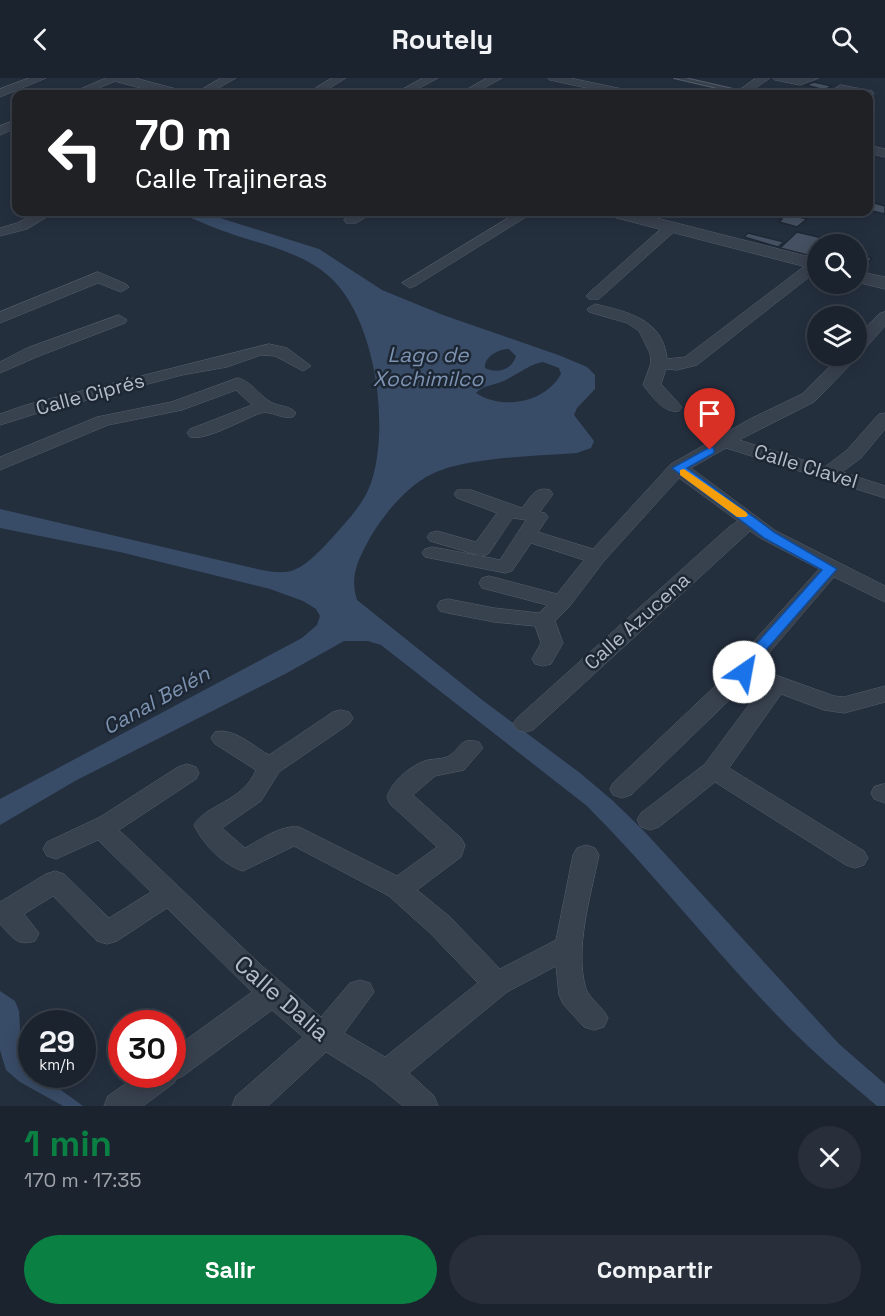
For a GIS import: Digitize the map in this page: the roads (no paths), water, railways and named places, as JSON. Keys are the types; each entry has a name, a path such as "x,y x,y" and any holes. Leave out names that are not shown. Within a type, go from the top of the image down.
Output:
{"street":[{"path":"0,86 20,78"},
{"path":"0,93 40,78"},
{"path":"208,90 230,78"},
{"path":"319,90 340,78"},
{"path":"408,90 432,78"},
{"path":"473,90 496,78"},
{"path":"554,78 610,90"},
{"path":"746,90 764,78"},
{"path":"778,78 800,82 813,78"},
{"path":"104,90 124,83"},
{"path":"93,90 124,83 163,90"},
{"path":"841,89 846,90"},
{"path":"0,232 22,226 41,216"},
{"path":"351,220 359,216"},
{"path":"410,283 520,216"},
{"path":"630,216 807,263"},
{"path":"671,227 594,303 646,328 658,353 652,386 673,407"},
{"path":"658,363 676,365 691,361 807,272"},
{"path":"0,318 98,277 121,287"},
{"path":"867,279 885,283"},
{"path":"867,336 885,317"},
{"path":"0,368 33,352 119,320"},
{"name":"Calle Ciprés","path":"0,420 32,409 269,349 281,352 303,366"},
{"path":"544,620 562,602 597,557 678,468 756,423 808,398 839,366"},
{"path":"181,370 206,395"},
{"path":"0,464 103,421 176,406 237,383 264,406 287,413"},
{"path":"196,433 264,406"},
{"path":"829,473 854,453 885,418"},
{"name":"Calle Clavel","path":"726,442 883,488"},
{"path":"678,468 769,535 830,569 885,595"},
{"path":"464,494 508,511 538,516 505,567 434,545 482,550 508,511"},
{"path":"528,514 543,494"},
{"name":"Calle Azucena","path":"525,724 736,531 751,522"},
{"path":"525,535 597,557"},
{"path":"622,789 744,672 745,665 830,569"},
{"path":"489,583 562,602"},
{"path":"448,606 494,615 544,620"},
{"path":"543,659 552,643 544,620"},
{"path":"744,672 832,704 844,705 885,694"},
{"path":"650,820 714,770 775,685"},
{"path":"341,718 269,767 265,782 255,793 207,825 211,834 243,861 290,836 299,837 398,889 440,925 497,984"},
{"path":"224,738 269,767"},
{"path":"398,889 452,850 452,844 399,797 401,791 428,769 455,764 471,748"},
{"path":"714,770 855,858"},
{"path":"56,849 101,828 187,773"},
{"name":"Calle Dalia","path":"101,828 272,994 323,1037 386,1074 423,1106"},
{"path":"586,855 568,947 573,995 594,1018"},
{"path":"25,933 6,912 56,881 107,933 179,902"},
{"path":"386,1074 497,984 568,947"},
{"path":"247,1106 323,1037 360,992"},
{"path":"186,1057 272,994"},
{"path":"119,1106 144,1088"}],"lane":[{"path":"677,78 729,90"}],"water":[{"name":"Lago de Xochimilco","path":"186,216 214,216 319,249 382,290 443,315 561,356 587,367 595,375 595,389 577,408 574,415 594,441 591,448 577,453 503,458 464,464 446,468 423,479 397,501 371,536 356,567 354,583 357,600 612,800 644,831 839,1044 885,1084 885,1106 877,1106 816,1054 779,1017 587,806 381,645 368,641 344,641 285,674 75,781 0,825 0,799 302,638 317,625 320,616 316,609 303,601 270,589 120,552 0,528 0,509 260,569 288,572 319,552 354,512 371,483 377,460 379,434 379,405 375,377 369,348 360,322 348,299 322,270 282,250","holes":["509,349 516,356 511,365 504,370 494,371 485,368 487,360 500,350","543,362 559,368 561,374 554,384 535,397 523,401 499,402 476,393 532,365"]},
{"path":"0,991 15,1001 19,1010 18,1080 6,1070 0,1050"},
{"path":"31,1088 58,1088 83,1106 63,1106"}],"water label":[{"name":"Canal Belén","path":"156,700"}]}
